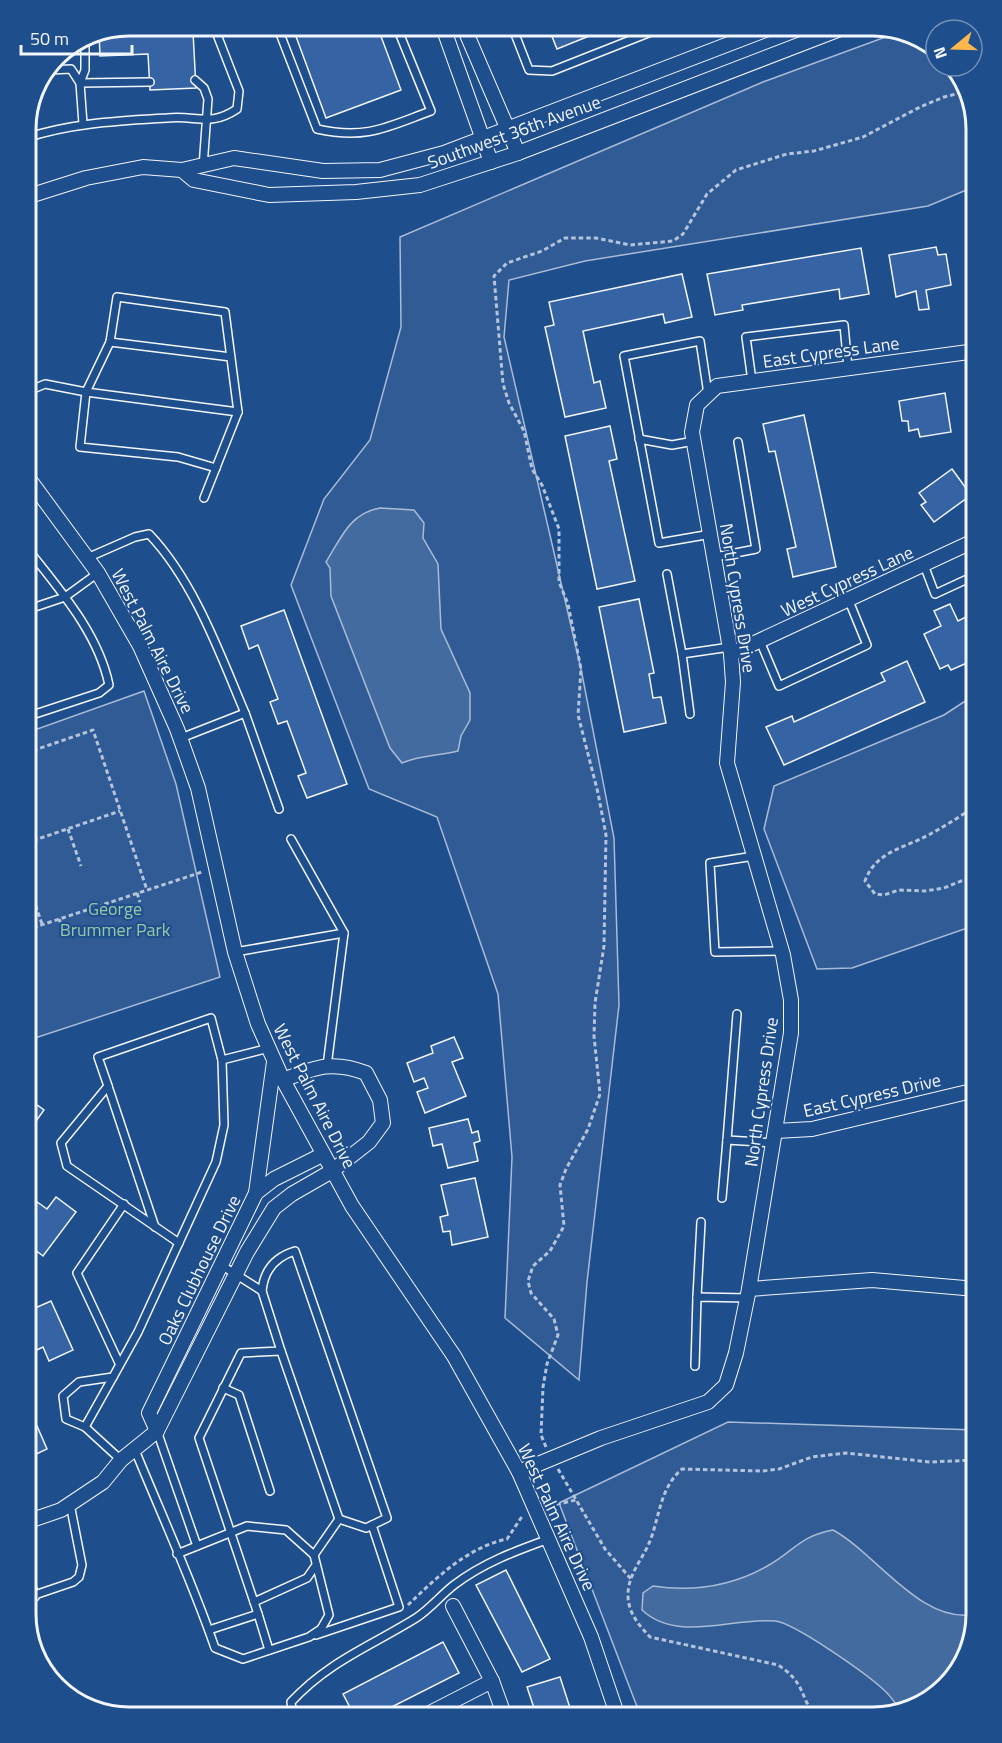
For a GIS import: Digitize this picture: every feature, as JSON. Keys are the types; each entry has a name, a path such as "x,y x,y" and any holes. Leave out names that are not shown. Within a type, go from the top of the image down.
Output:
{"street":[{"path":"446,36 491,162"},
{"path":"468,36 518,153"},
{"name":"Southwest 36th Avenue","path":"36,194 86,178 143,167 182,170 234,158 323,171 380,170 444,153 749,36"},
{"name":"Southwest 36th Avenue","path":"182,170 194,180 269,195 356,192 420,185 518,153 818,36"},
{"name":"East Cypress Lane","path":"696,405 717,386 966,352"},
{"name":"North Cypress Drive","path":"519,1472 601,1438 708,1402 726,1385 736,1353 749,1294 791,1033 791,1000 782,951 727,763 733,682 715,557 692,432 696,405"},
{"name":"West Palm Aire Drive","path":"36,489 98,573 140,646 181,738 198,788 235,952 283,1080 322,1155 352,1206 454,1356 519,1472 591,1637 614,1707"},
{"name":"West Cypress Lane","path":"730,650 760,641 966,545"},
{"path":"256,1193 272,1054"},
{"name":"Oaks Clubhouse Drive","path":"36,1518 70,1504 103,1482 121,1460 157,1431 236,1275 274,1208 292,1194 332,1171 369,1142 383,1124 380,1100 366,1073 345,1065 327,1066"},
{"path":"283,1080 318,1066 327,1066"},
{"name":"East Cypress Drive","path":"775,1137 966,1092"},
{"name":"Oaks Clubhouse Drive","path":"157,1431 149,1413 256,1193 274,1179 322,1155"},
{"path":"749,1294 872,1280 966,1288"},
{"path":"453,1606 492,1681 501,1707"},
{"path":"441,1707 492,1681"}],"lane":[{"path":"36,134 54,128 83,124 186,116 205,122 222,118 237,109 238,91 217,36"},
{"path":"281,36 318,129 339,134 369,133 431,111 400,36"},
{"path":"516,36 529,70 552,71 642,36"},
{"path":"83,124 80,83 85,70 85,47"},
{"path":"57,70 71,69 80,83"},
{"path":"195,80 204,88 208,99 201,181"},
{"path":"80,83 150,82"},
{"path":"204,498 216,468 238,412 225,312 117,297 110,342 87,392 81,447 178,457 216,468"},
{"path":"752,381 746,337 844,325 848,368"},
{"path":"708,394 700,341 624,356 659,543 711,534"},
{"path":"110,342 231,357"},
{"path":"36,388 45,384 87,392 238,412"},
{"path":"639,439 672,446 694,441"},
{"path":"715,557 756,549 738,442"},
{"path":"87,558 135,537 149,534 165,551 210,630 245,712 279,809"},
{"path":"36,560 65,597 104,661 109,685 99,693 36,714"},
{"path":"924,565 935,594 966,580"},
{"path":"36,607 65,597 98,573"},
{"path":"667,574 682,654 690,714"},
{"path":"760,641 779,686 867,645 849,601"},
{"path":"682,654 730,650"},
{"path":"181,738 245,712"},
{"path":"291,838 344,933 327,1066"},
{"path":"754,856 710,863 715,952 782,951"},
{"path":"235,952 344,933"},
{"path":"722,1198 737,1014"},
{"path":"85,1427 138,1332 216,1162 224,1125 222,1060 211,1018 98,1057 155,1227"},
{"path":"222,1060 272,1054"},
{"path":"108,1086 61,1143 68,1166 179,1243"},
{"path":"727,1140 775,1137"},
{"path":"119,1364 77,1273 124,1204"},
{"path":"694,1366 701,1222"},
{"path":"295,1251 387,1518 366,1528 339,1519 262,1291 263,1276 280,1256 295,1251"},
{"path":"221,1265 262,1291"},
{"path":"697,1297 749,1294"},
{"path":"269,1650 232,1532 199,1438 241,1353 281,1351"},
{"path":"113,1377 78,1382 63,1396 66,1419 85,1427 121,1460"},
{"path":"223,1388 239,1395 270,1491"},
{"path":"157,1431 196,1546"},
{"path":"135,1450 177,1554 191,1580 215,1648 243,1659 399,1607 372,1525"},
{"path":"36,1597 73,1582 79,1576 82,1565 70,1504"},
{"path":"314,1555 339,1519"},
{"path":"177,1554 247,1526 286,1530 314,1555 329,1615 321,1629 309,1637"},
{"path":"292,1707 291,1702 302,1690 356,1649 418,1617 455,1585 484,1565 549,1539"},
{"path":"254,1602 307,1578 316,1564"},
{"path":"209,1630 258,1614"}],"path":[{"path":"631,1579 604,1549 541,1435 547,1364 558,1335 554,1319 531,1293 528,1281 533,1266 550,1251 564,1226 560,1185 588,1129 600,1094 594,1036 595,1003 604,946 606,834 578,715 581,669 568,604 559,582 559,529 542,485 532,469 524,431 509,403 503,384 494,276 507,263 542,251 565,238 596,238 630,245 673,240 683,234 707,194 736,170 787,154 814,151 863,137 921,107 958,93"},
{"path":"36,750 93,730 147,890"},
{"path":"36,840 120,811"},
{"path":"966,812 931,834 882,856 873,866 866,881 875,894 884,895 899,890 925,891 944,888 966,879"},
{"path":"68,829 81,866"},
{"path":"36,926 215,868"},
{"path":"137,893 140,902"},
{"path":"36,909 42,924"},
{"path":"59,919 63,929"},
{"path":"811,1707 802,1687 791,1674 778,1665 650,1637 637,1623 628,1596 631,1579 649,1544 664,1494 675,1475 682,1469 771,1470 812,1457 846,1453 930,1462 966,1460"},
{"path":"399,1607 408,1605 455,1563 494,1542 507,1539 523,1514 576,1500"}],"shaded area":[{"path":"885,37 903,41 924,51 924,78 951,78 964,111 966,190 928,206 585,261 509,280 504,337 581,669 614,838 619,1005 587,1282 579,1380 505,1318 512,1157 498,994 437,817 369,789 291,585 324,499 370,440 401,327 400,237 763,82"},
{"path":"380,508 414,510 424,523 423,538 438,564 441,629 470,693 470,720 461,736 458,751 416,758 402,763 390,748 331,596 330,568 326,562 347,528 354,521 361,515"},
{"name":"George Brummer Park","path":"144,691 176,784 220,977 36,1038 36,729"},
{"path":"966,701 966,928 852,968 817,969 764,829 774,786 944,715"},
{"path":"728,1422 966,1430 966,1614 959,1650 943,1675 934,1684 914,1697 897,1704 873,1707 637,1707 559,1503"},
{"path":"833,1530 849,1541 918,1599 937,1609 956,1615 966,1615 963,1638 954,1660 943,1675 925,1691 896,1704 886,1692 863,1673 831,1651 785,1624 775,1621 688,1627 656,1620 642,1610 643,1593 653,1586 698,1588 741,1578 769,1565 798,1544"}],"building":[{"path":"193,36 196,88 150,90 148,54 100,56 99,41 111,38"},
{"path":"296,36 381,36 401,90 326,118"},
{"path":"552,36 589,36 557,49"},
{"path":"936,247 938,255 946,254 951,285 926,290 929,309 919,310 916,291 896,297 889,255"},
{"path":"861,248 869,294 840,299 839,289 742,305 743,310 715,315 707,274"},
{"path":"682,274 692,317 665,323 663,314 583,331 594,383 600,381 606,408 565,417 545,327 554,325 549,302"},
{"path":"945,393 951,432 920,437 918,429 909,431 908,421 902,421 899,401"},
{"path":"804,415 836,567 793,577 787,549 796,547 775,451 769,452 763,424"},
{"path":"610,426 617,459 609,461 635,581 597,589 565,436"},
{"path":"952,469 966,488 966,499 934,522 921,505 926,502 919,493"},
{"path":"639,599 654,673 649,674 653,698 661,697 666,723 624,732 599,607"},
{"path":"950,604 958,621 966,617 966,663 951,670 948,665 940,669 924,634 941,626 934,611"},
{"path":"284,610 347,784 307,798 298,776 306,773 287,721 278,724 270,702 278,699 258,645 249,649 241,626"},
{"path":"907,661 925,702 784,765 766,727 792,716 794,722 885,681 881,673"},
{"path":"454,1037 463,1058 452,1062 466,1096 425,1113 417,1092 428,1088 424,1078 414,1082 407,1063 433,1053 431,1046"},
{"path":"36,1104 44,1110 36,1121"},
{"path":"468,1119 472,1133 478,1131 480,1141 474,1143 478,1161 448,1168 442,1144 433,1146 429,1128"},
{"path":"475,1178 488,1237 452,1245 450,1231 443,1232 440,1217 448,1215 441,1185"},
{"path":"56,1197 76,1212 43,1256 36,1251 36,1201 47,1209"},
{"path":"51,1301 73,1350 49,1361 43,1347 36,1350 36,1308"},
{"path":"36,1426 47,1449 36,1454"},
{"path":"506,1570 550,1659 522,1672 476,1585"},
{"path":"443,1642 459,1673 392,1707 350,1707 343,1694"},
{"path":"560,1677 570,1707 534,1707 527,1687"}]}
